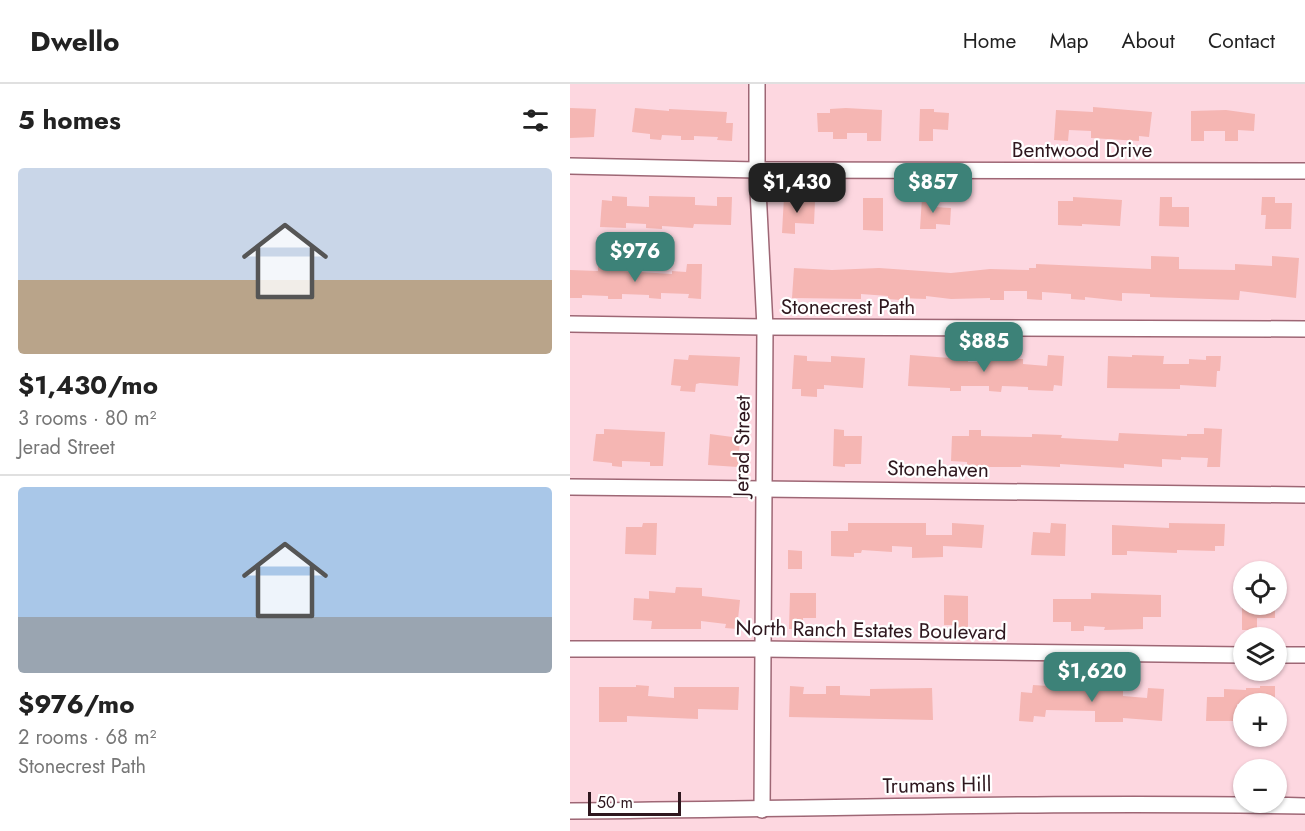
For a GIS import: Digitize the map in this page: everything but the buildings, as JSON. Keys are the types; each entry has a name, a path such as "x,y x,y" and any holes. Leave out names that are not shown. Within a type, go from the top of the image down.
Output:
{"street":[{"name":"Jerad Street","path":"757,84 757,170 765,327 762,810"},
{"name":"Bentwood Drive","path":"570,166 757,170 1305,171"},
{"name":"Stonecrest Path","path":"570,324 1305,329"},
{"name":"Stonehaven","path":"570,487 1305,495"},
{"name":"North Ranch Estates Boulevard","path":"570,650 762,649 1233,655"},
{"path":"1287,655 1305,655"},
{"name":"Trumans Hill","path":"570,811 938,806 1305,806"}]}
